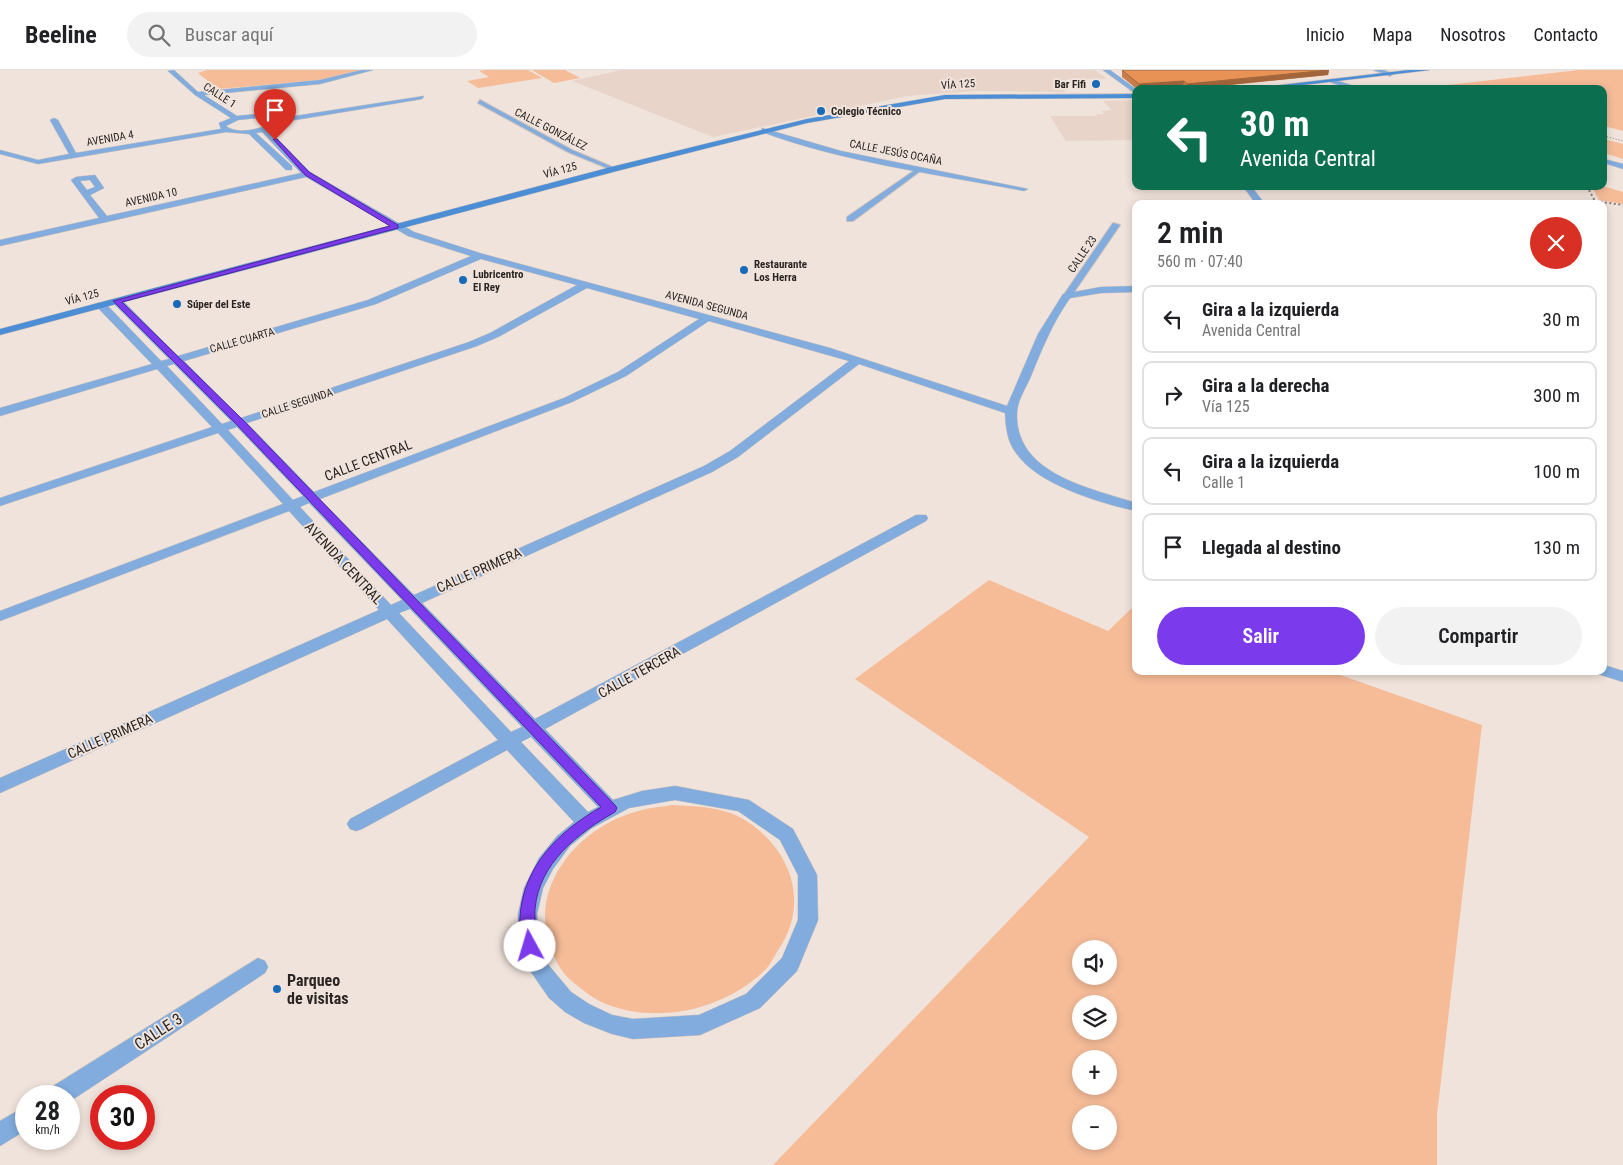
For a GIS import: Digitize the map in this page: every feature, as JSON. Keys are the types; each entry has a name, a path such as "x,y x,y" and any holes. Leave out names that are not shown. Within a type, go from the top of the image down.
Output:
{"main road":[{"path":"1286,85 1428,70"},
{"name":"VÍA 125","path":"0,332 117,301 375,225 396,226 765,130 945,97 1132,94"}],"street":[{"path":"161,70 178,70"},
{"path":"197,94 261,86 320,82 370,70"},
{"path":"1106,70 1132,91"},
{"name":"CALLE 1","path":"171,71 197,94 236,118"},
{"path":"1332,80 1346,85"},
{"name":"CALLE 1","path":"202,86 208,92 233,106"},
{"path":"396,226 307,174 264,129 276,125 280,120 422,97"},
{"name":"CALLE 1","path":"241,111 249,116"},
{"path":"226,130 222,126 236,118 274,116 280,120"},
{"path":"54,120 74,156"},
{"name":"AVENIDA 4","path":"0,152 10,153 25,162 74,156 226,130 250,131 264,129"},
{"name":"CALLE JESÚS OCAÑA","path":"765,130 822,148 1024,189"},
{"path":"250,131 296,176 375,225"},
{"path":"1607,162 1623,167"},
{"name":"AVENIDA 10","path":"0,243 307,174"},
{"path":"1249,190 1258,200"},
{"path":"85,194 104,219"},
{"name":"AVENIDA SEGUNDA","path":"396,226 436,243 480,256 858,360 1011,411"},
{"name":"CALLE CUARTA","path":"0,412 389,297 480,256"},
{"name":"CALLE SEGUNDA","path":"0,502 473,344 494,335 585,285"},
{"path":"1132,289 1101,290 1067,296 1051,316 1011,411 1017,449 1036,468 1064,482 1132,506"},
{"name":"AVENIDA CENTRAL","path":"117,301 240,422 412,600 533,730 610,808"},
{"name":"AVENIDA CENTRAL","path":"101,305 220,428 509,743 586,822"},
{"name":"CALLE CENTRAL","path":"0,616 598,387 622,374 707,318"},
{"name":"CALLE PRIMERA","path":"0,786 388,610 708,469 734,454 858,360"},
{"name":"CALLE TERCERA","path":"356,824 509,743 921,518"},
{"path":"1607,671 1623,677"},
{"path":"675,793 704,795 737,803 756,812 772,823 786,836 806,869 811,907 808,927 789,967 754,1000 732,1013 708,1022 682,1028 656,1030 630,1028 605,1022 583,1012 564,999 548,983 537,965 530,946 527,926 528,906 533,887 542,868 554,851 586,822 610,808 653,796 675,793"},
{"name":"CALLE 3","path":"75,1085 258,967"},
{"path":"0,1134 15,1124"}],"lane":[{"path":"1377,70 1390,74"},
{"name":"CALLE GONZÁLEZ","path":"480,102 570,151 614,169"},
{"path":"850,219 920,168"},
{"name":"CALLE 23","path":"1067,296 1116,225"}],"path":[{"path":"1607,137 1623,141"},
{"path":"1607,203 1623,205"}],"shaded area":[{"path":"207,70 362,70 320,80 218,89 198,73"},
{"path":"528,70 542,78 478,88 467,81 489,77 479,71"},
{"path":"532,70 565,70 580,78 554,83"},
{"path":"621,70 1095,70 1107,79 1068,79 1070,85 1064,85 1065,92 974,91 907,96 713,137 572,81"},
{"path":"1579,70 1623,70 1623,131 1607,127 1607,85 1448,85"},
{"path":"1132,100 1132,140 1066,141 1050,116 1097,116 1096,114 1104,114 1102,111 1112,110 1103,101"},
{"path":"1607,140 1623,144 1623,159 1607,154"},
{"path":"1607,187 1623,192 1623,204 1599,200 1593,190 1607,190"},
{"path":"989,580 1108,631 1132,608 1132,675 1340,675 1482,725 1437,1115 1437,1165 773,1165 1089,837 855,679"},
{"path":"672,805 728,812 745,820 761,832 784,861 791,878 794,895 793,913 788,931 767,968 751,982 732,994 712,1003 670,1013 626,1010 606,1004 593,997 564,973 553,955 547,935 545,914 548,894 556,875 567,858 597,830 616,819 635,812"}],"building":[{"path":"1123,70 1329,70 1187,84 1184,81 1139,84"}],"place":[{"name":"Bar Fifi","path":"1096,84"},
{"name":"Colegio Técnico","path":"821,111"},
{"name":"Restaurante Los Herra","path":"744,270"},
{"name":"Lubricentro El Rey","path":"463,280"},
{"name":"Súper del Este","path":"177,304"},
{"name":"Parqueo de visitas","path":"277,989"}],"route":[{"path":"275,140 307,174 396,226 117,301 240,422 412,600 533,730 610,808 586,822 569,836 554,851 542,868 533,887 528,906 527,926 530,946"}]}
